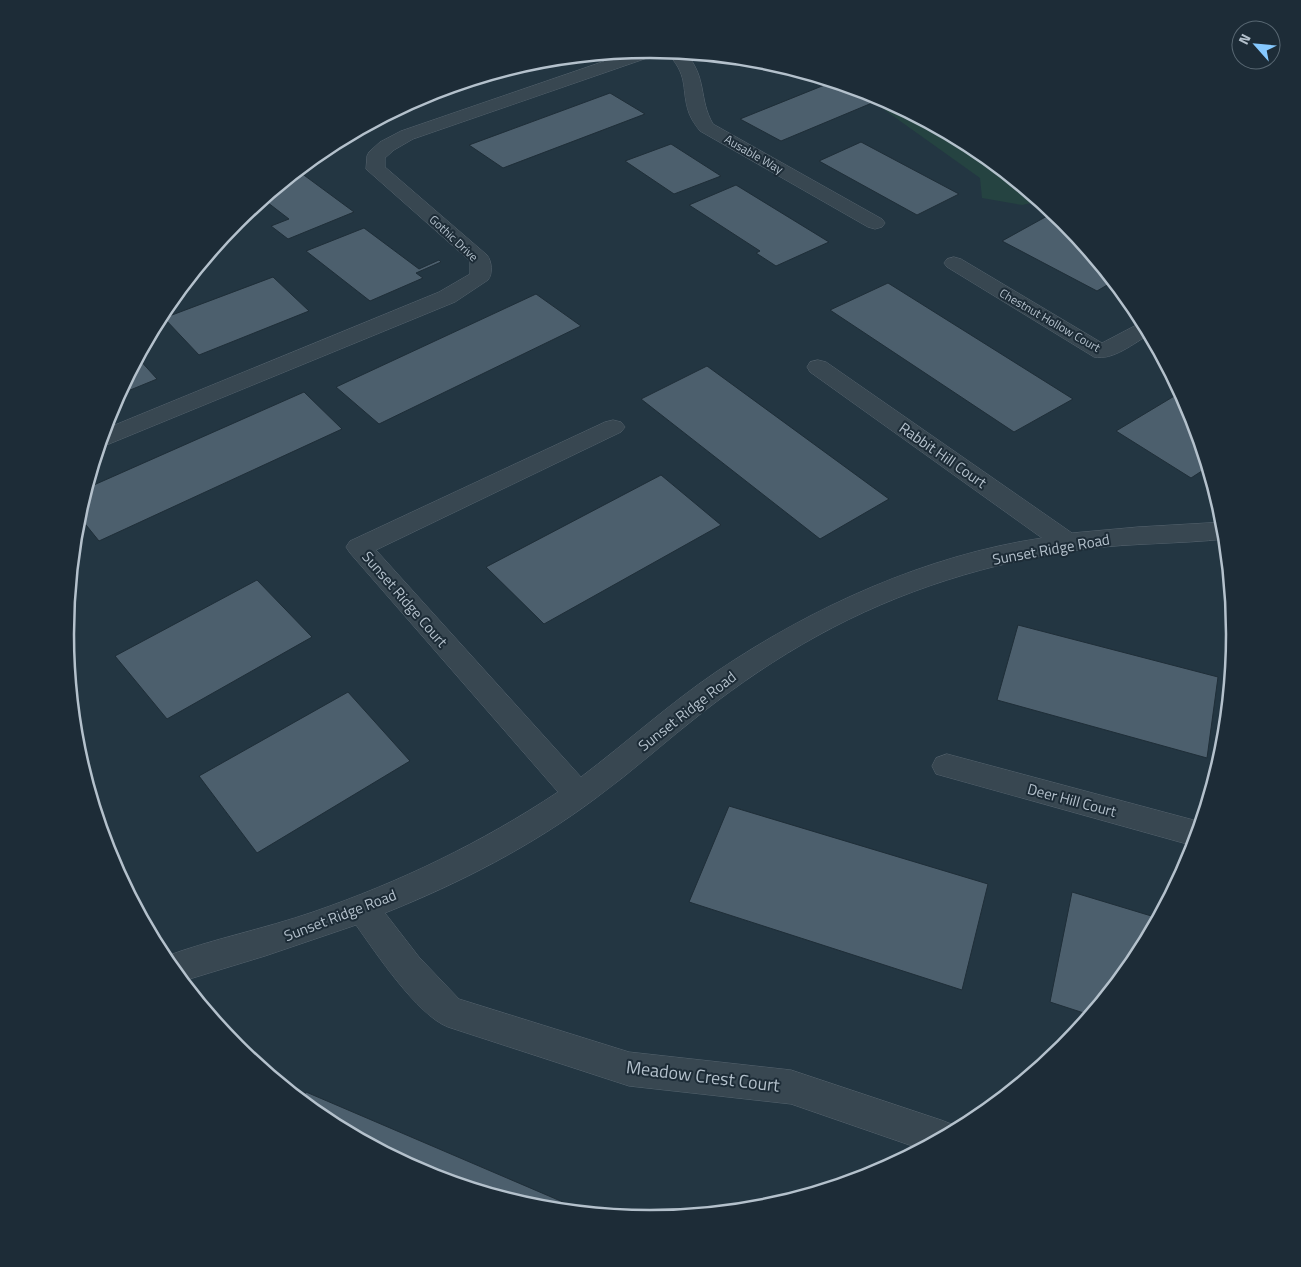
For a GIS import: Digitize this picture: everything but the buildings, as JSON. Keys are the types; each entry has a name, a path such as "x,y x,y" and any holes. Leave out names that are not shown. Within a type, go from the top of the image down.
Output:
{"street":[{"name":"Gothic Drive","path":"110,435 447,297 481,276 480,259 375,170 376,156 387,146 407,135 629,59"},
{"name":"Ausable Way","path":"682,59 688,65 693,81 698,113 706,127 875,223"},
{"name":"Chestnut Hollow Court","path":"954,263 1102,352 1140,331"},
{"name":"Rabbit Hill Court","path":"818,367 1068,543"},
{"name":"Sunset Ridge Court","path":"578,794 359,547 613,427"},
{"name":"Sunset Ridge Road","path":"182,968 270,941 363,909 467,862 529,827 578,794 723,681 776,645 849,607 925,577 1009,553 1068,543 1141,535 1217,532"},
{"name":"Deer Hill Court","path":"946,766 1191,832"},
{"name":"Meadow Crest Court","path":"363,909 407,968 448,1011 629,1069 791,1087 933,1135"}],"green space":[{"path":"874,102 939,135 971,155 1033,203 1022,205 982,198 980,178"}]}
